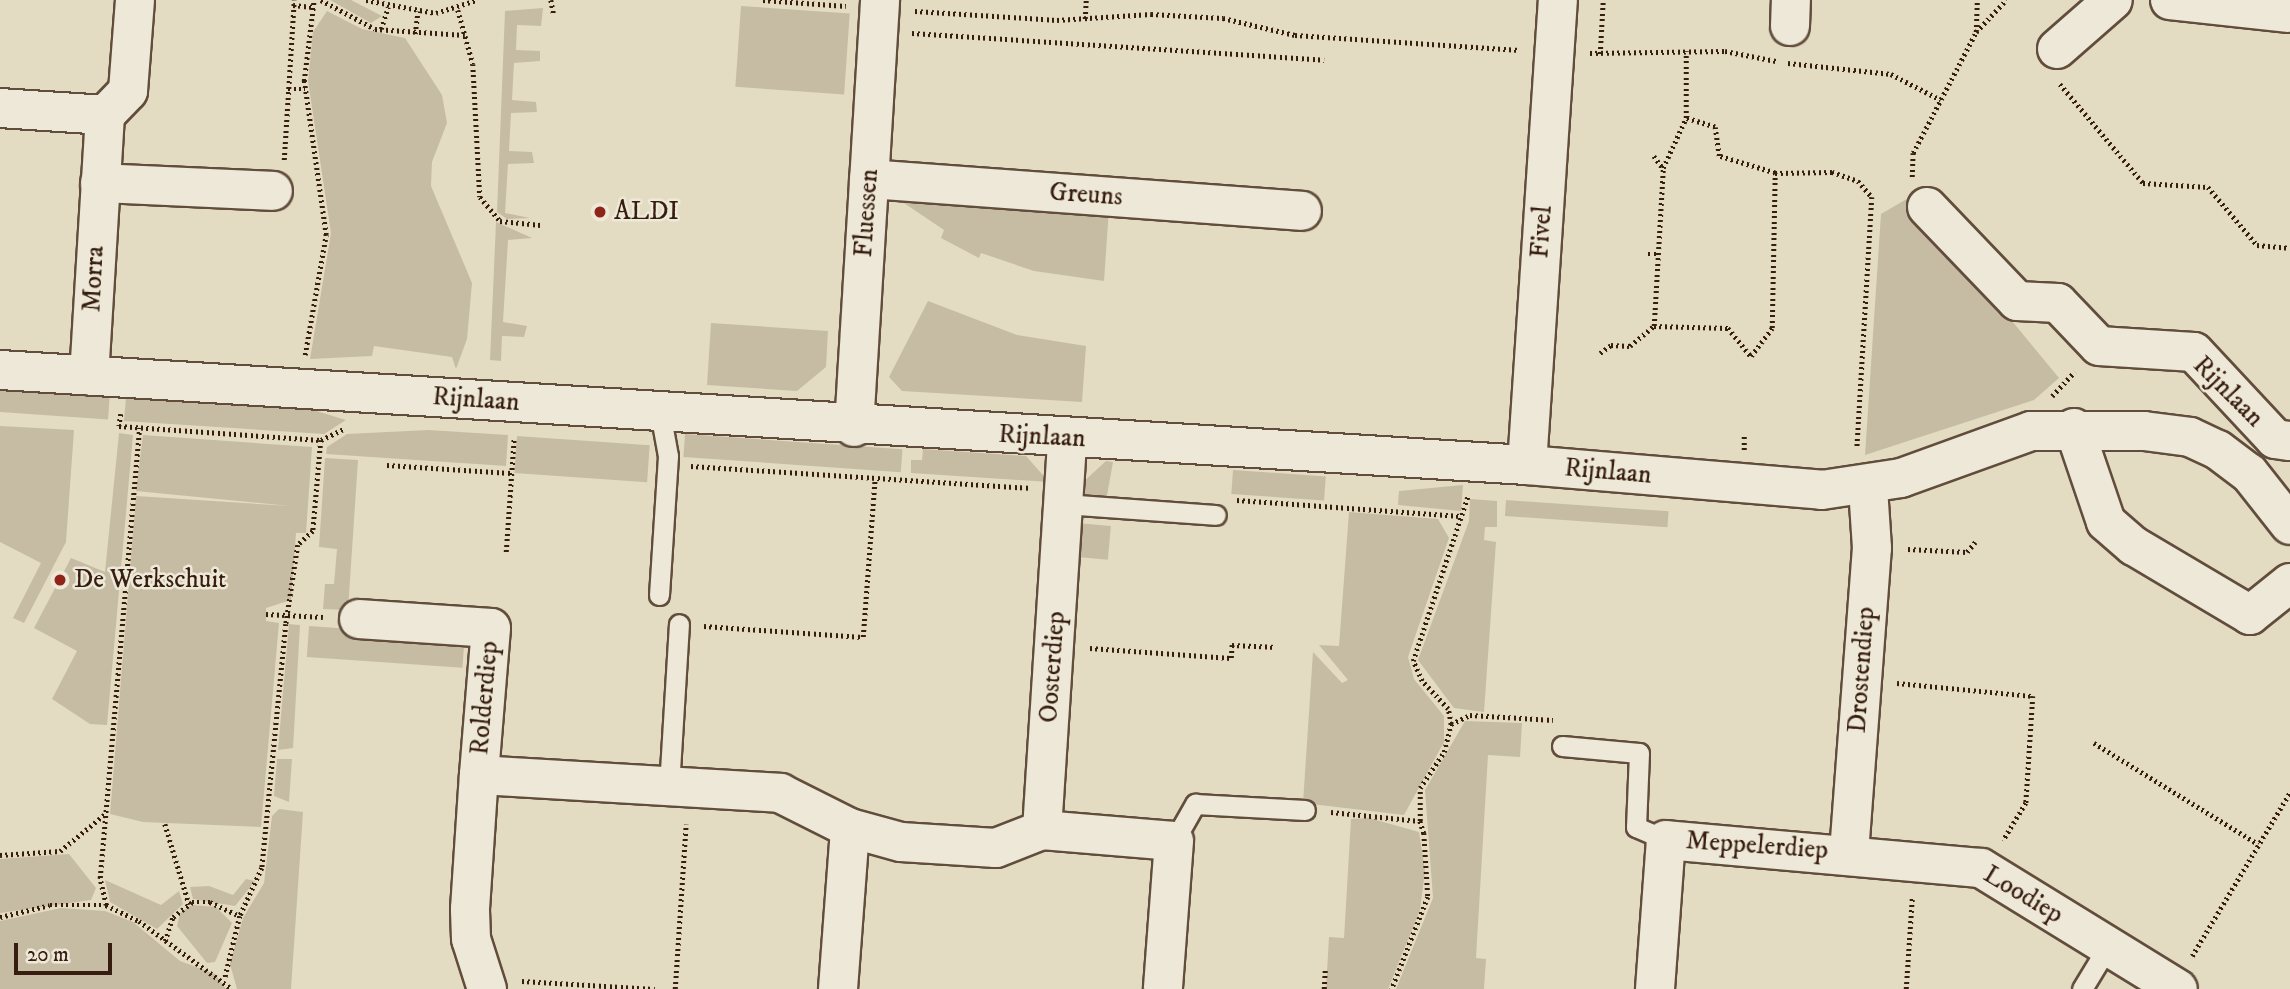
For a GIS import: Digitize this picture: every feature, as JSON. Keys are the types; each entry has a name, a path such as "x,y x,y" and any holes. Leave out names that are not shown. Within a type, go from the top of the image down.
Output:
{"street":[{"path":"0,108 105,115 128,91 135,0"},
{"name":"Fivel","path":"1527,465 1558,0"},
{"path":"2057,49 2113,0"},
{"path":"2169,0 2288,10"},
{"name":"Fluessen","path":"853,426 879,13"},
{"name":"Morra","path":"105,115 100,183 107,377"},
{"path":"100,183 278,178"},
{"name":"Greuns","path":"869,179 1302,211"},
{"path":"1927,207 2017,301 2058,303 2099,346"},
{"name":"Rijnlaan","path":"2099,346 2194,352 2275,439 2290,441"},
{"name":"Rijnlaan","path":"0,370 853,426 1527,465 1822,490 1868,487 2031,430 2074,428 2163,433 2200,442 2249,473 2290,525"},
{"path":"2074,428 2106,522 2134,546 2250,615 2290,583"},
{"name":"Oosterdiep","path":"1042,830 1067,439"},
{"name":"Drostendiep","path":"1849,853 1872,548 1868,487"},
{"name":"Rolderdiep","path":"359,620 491,628 470,909 485,984"},
{"name":"Rolderdiep","path":"478,775 780,793 850,828 901,842 996,848 1042,830"},
{"path":"838,989 850,828"},
{"path":"1042,830 1174,841 1163,989"},
{"name":"Meppelerdiep","path":"1655,989 1666,840 1849,853"},
{"name":"Loodiep","path":"1849,853 1915,858 1986,871 2176,988"}],"lane":[{"path":"659,595 667,465 660,412"},
{"path":"1064,497 1216,515"},
{"path":"679,624 679,787"},
{"name":"Meppelerdiep","path":"1562,746 1639,753 1636,827 1666,840"},
{"path":"1174,841 1195,804 1306,810"},
{"path":"2082,989 2108,946"}],"path":[{"path":"298,389 326,235 305,89 314,0"},
{"path":"321,0 381,29 415,34 465,35"},
{"path":"366,0 388,7 418,11 458,10 477,0"},
{"path":"551,0 554,15"},
{"path":"763,0 1324,60"},
{"path":"1085,19 1086,0"},
{"path":"1600,54 1603,0"},
{"path":"1976,32 1977,0"},
{"path":"1927,207 1910,171 1941,100 1976,32 2006,0"},
{"path":"278,178 288,89 293,3 313,7"},
{"path":"381,29 388,7"},
{"path":"458,10 474,64 480,197 500,221 541,225"},
{"path":"415,34 418,11"},
{"path":"879,13 1085,19 1223,18 1295,36 1600,54 1686,51 1891,74 1941,100"},
{"path":"2057,49 2056,78 2143,183 2208,187 2257,245 2290,248"},
{"path":"1654,326 1662,168 1686,118 1686,51"},
{"path":"288,89 305,89"},
{"path":"1686,118 1715,127 1718,156 1776,173 1832,173 1858,181 1872,197 1861,337 1857,454 1868,487"},
{"path":"1654,156 1662,168"},
{"path":"1600,353 1611,345 1630,346 1654,326 1728,328 1751,356 1772,328 1776,173"},
{"path":"1648,254 1658,254"},
{"path":"2031,430 2056,388 2099,346"},
{"path":"107,377 119,426 321,440 313,531 298,545 262,868 240,916 225,978"},
{"path":"506,552 516,402"},
{"path":"106,905 100,878 139,428"},
{"path":"1744,436 1744,451"},
{"path":"1392,989 1428,897 1428,851 1420,821 1420,788 1444,752 1451,724 1448,709 1422,681 1413,661 1479,462"},
{"path":"387,465 512,473"},
{"path":"667,465 875,478 1064,497"},
{"path":"679,624 863,637 875,478"},
{"path":"1216,515 1225,515 1227,499 1460,516"},
{"path":"1872,548 1967,552 1975,542"},
{"path":"266,614 359,620"},
{"path":"1054,646 1231,658 1232,645 1276,647"},
{"path":"1862,680 2033,695 2026,803 1986,871"},
{"path":"1451,724 1470,715 1564,721 1562,746"},
{"path":"2094,743 2258,844"},
{"path":"675,989 679,787"},
{"path":"2176,988 2290,792"},
{"path":"1306,810 1420,821"},
{"path":"0,855 60,851 106,813"},
{"path":"165,824 189,904"},
{"path":"1906,989 1915,858"},
{"path":"165,941 173,917 189,904 210,902 240,916"},
{"path":"0,917 50,905 106,905 225,978 232,989"},
{"path":"1324,989 1325,970"},
{"path":"485,984 655,989"}],"shaded area":[{"path":"330,0 351,0 382,16 371,23"},
{"path":"741,6 850,14 844,94 735,87"},
{"path":"543,8 541,26 517,25 516,50 540,51 540,61 514,63 512,100 536,102 537,112 511,113 509,151 532,152 534,163 508,164 505,213 530,218 507,219 497,212 505,11"},
{"path":"327,11 362,29 405,38 442,95 447,123 432,162 431,186 472,283 467,339 456,369 452,357 374,346 372,356 310,359 331,233 308,81 313,32"},
{"path":"895,197 1109,209 1104,281 1034,271 981,253 979,258 941,238 944,230"},
{"path":"1910,197 2059,378 2034,400 1865,455 1881,214"},
{"path":"496,222 532,238 508,240 503,322 527,326 524,337 502,336 501,361 490,360"},
{"path":"928,301 1017,335 1086,346 1082,402 902,391 889,377"},
{"path":"711,323 828,331 826,367 797,391 707,385"},
{"path":"0,388 110,396 108,420 0,412"},
{"path":"126,397 310,409 346,420 324,434 124,421"},
{"path":"0,426 74,430 66,542 24,623 13,618 41,563 0,542"},
{"path":"428,430 508,435 506,466 326,454 327,447 347,434"},
{"path":"119,433 133,435 107,725 90,724 52,699 77,651 34,628 71,558 105,572"},
{"path":"685,434 902,449 901,472 683,457"},
{"path":"143,435 312,447 306,533 296,533 291,600 266,608 266,621 279,623 261,827 143,822 110,814 136,496 290,506 136,491"},
{"path":"517,436 650,445 647,482 514,473"},
{"path":"923,449 1026,456 1049,482 911,473 911,460 922,460"},
{"path":"325,458 358,460 348,610 323,609 325,584 334,584 337,549 319,547"},
{"path":"1106,461 1113,462 1106,501 1079,500 1080,485"},
{"path":"1233,470 1326,476 1324,500 1231,494"},
{"path":"1463,485 1461,511 1398,505 1399,491"},
{"path":"1470,499 1497,501 1497,527 1485,527 1484,540 1496,542 1484,712 1454,708 1418,660 1469,521"},
{"path":"1506,500 1669,511 1667,527 1505,516"},
{"path":"1349,512 1438,519 1449,538 1408,657 1414,679 1444,716 1444,742 1404,815 1303,803 1313,652 1342,683 1348,680 1319,645 1339,646"},
{"path":"1077,523 1111,526 1108,560 1074,557"},
{"path":"289,624 300,625 293,748 278,750"},
{"path":"309,626 465,637 462,668 307,657"},
{"path":"1465,721 1522,723 1520,757 1488,755 1476,958 1486,959 1484,989 1396,989 1433,898 1425,790"},
{"path":"277,759 292,759 289,802 274,796"},
{"path":"279,809 303,812 291,989 237,989 230,964 243,918 264,883 272,816"},
{"path":"1369,818 1419,832 1425,871 1420,910 1388,989 1326,989 1329,937 1344,938 1351,819"},
{"path":"69,854 96,888 91,900 0,913 0,859"},
{"path":"246,879 255,881 235,906 193,899 190,887 209,886 233,895"},
{"path":"105,880 161,905 179,891 183,904 157,929 110,902"},
{"path":"192,905 216,907 232,923 215,962 207,963 177,926 180,913"},
{"path":"61,908 105,911 133,922 180,961 215,974 226,989 0,989 0,921"}],"place":[{"name":"ALDI","path":"600,212"},
{"name":"De Werkschuit","path":"60,580"}]}
